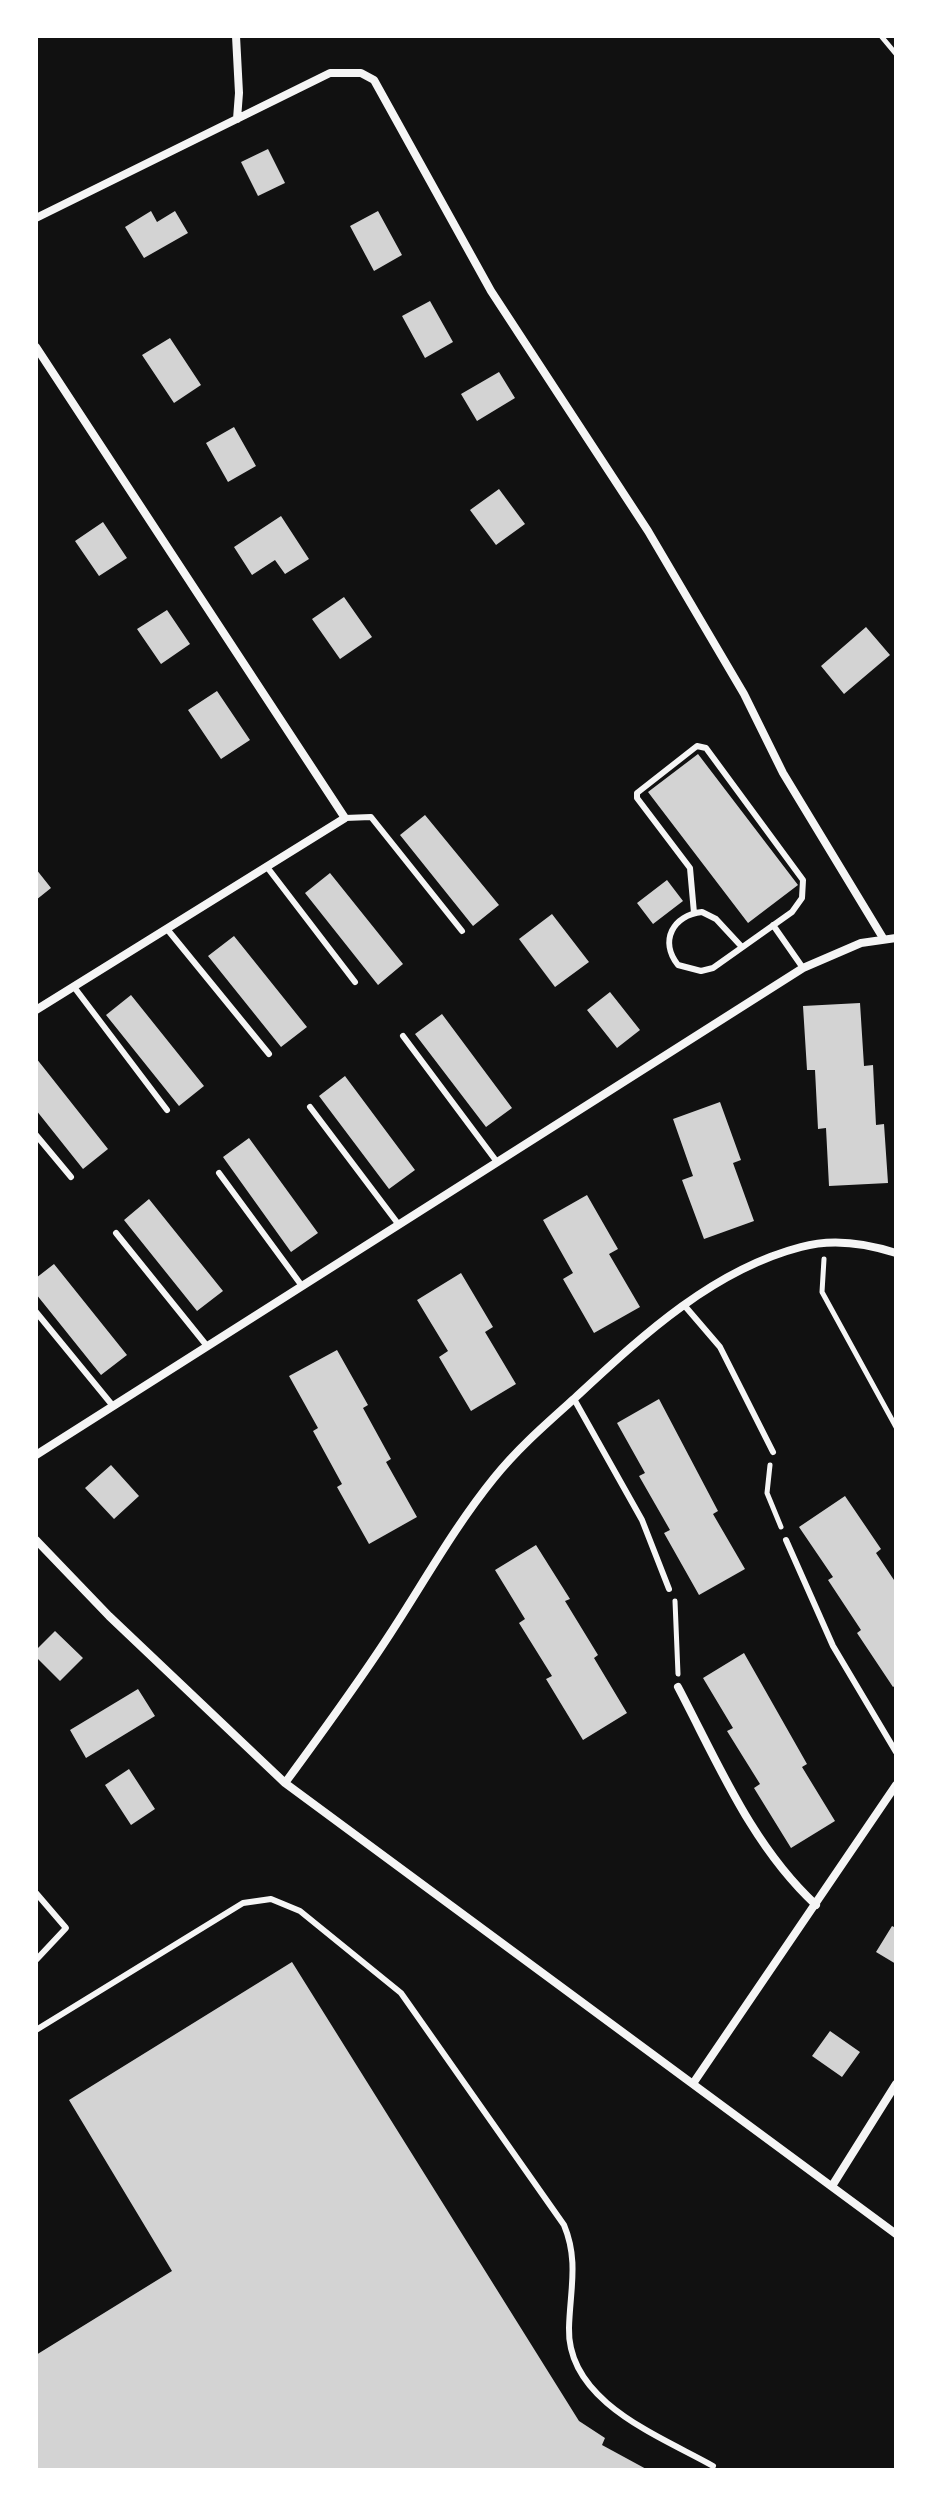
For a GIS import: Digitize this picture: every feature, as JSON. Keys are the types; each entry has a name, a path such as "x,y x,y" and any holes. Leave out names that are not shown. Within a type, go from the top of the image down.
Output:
{"street":[{"path":"236,36 237,119"},
{"path":"36,218 330,73 361,73 374,80 499,304 648,531 744,694 783,773 883,938"},
{"path":"36,347 345,818 36,1010"},
{"path":"36,1455 803,968 841,950 883,938 896,938"},
{"path":"285,1783 388,1637 491,1480 514,1453 574,1399 684,1305 752,1265 801,1247 826,1242 867,1244 896,1253"},
{"path":"36,1540 109,1616 285,1783 896,2234"},
{"path":"678,1687 743,1813 773,1859 816,1905"},
{"path":"694,2082 896,1785"},
{"path":"832,2186 896,2084"}],"lane":[{"path":"694,913 690,868 637,798 637,793 697,746 706,748 803,880 799,905 708,970 678,965 670,950 670,934 679,920 702,912 716,919 741,946"},
{"path":"345,818 371,817 462,931"},
{"path":"267,867 355,982"},
{"path":"773,925 803,968"},
{"path":"167,929 269,1054"},
{"path":"74,987 167,1110"},
{"path":"403,1036 497,1162"},
{"path":"310,1107 399,1225"},
{"path":"36,1135 71,1177"},
{"path":"219,1173 302,1286"},
{"path":"116,1233 207,1346"},
{"path":"684,1305 720,1347 773,1452"},
{"path":"36,1312 113,1406"},
{"path":"574,1399 642,1520 669,1589"},
{"path":"786,1540 833,1646 896,1752"},
{"path":"36,1893 66,1928 36,1960"},
{"path":"36,2030 243,1903 271,1899 300,1911 401,1993 564,2225 575,2265 570,2345 587,2379 619,2413 713,2466"}],"path":[{"path":"881,36 896,54"},
{"path":"826,1242 822,1292 896,1427"},
{"path":"773,1452 767,1493 786,1540"},
{"path":"669,1589 676,1604 678,1687"}],"building":[{"path":"268,149 285,183 258,196 241,162"},
{"path":"151,211 157,222 175,211 188,233 144,258 125,227"},
{"path":"378,211 402,255 374,271 350,226"},
{"path":"430,301 453,342 425,358 402,316"},
{"path":"170,338 201,385 174,403 142,355"},
{"path":"499,372 515,398 477,421 461,394"},
{"path":"234,427 256,466 228,482 206,443"},
{"path":"499,489 525,524 496,545 470,510"},
{"path":"281,516 309,559 285,574 275,560 252,575 234,547"},
{"path":"103,522 127,558 99,576 75,541"},
{"path":"344,597 372,637 340,659 312,619"},
{"path":"167,610 190,644 161,664 137,629"},
{"path":"866,627 890,655 844,694 821,666"},
{"path":"217,691 250,740 221,759 188,710"},
{"path":"698,754 798,885 748,923 648,792"},
{"path":"425,815 499,905 473,926 400,835"},
{"path":"36,869 51,888 36,900"},
{"path":"330,873 403,964 378,985 305,893"},
{"path":"667,880 683,901 653,924 637,903"},
{"path":"552,914 589,962 555,987 519,939"},
{"path":"234,936 307,1027 281,1047 208,956"},
{"path":"610,992 640,1030 617,1048 587,1010"},
{"path":"131,995 204,1086 179,1106 106,1015"},
{"path":"860,1003 864,1066 873,1065 876,1125 884,1124 888,1183 829,1186 826,1128 818,1129 815,1070 807,1070 803,1006"},
{"path":"442,1014 512,1108 486,1127 415,1034"},
{"path":"36,1058 108,1149 83,1169 36,1110"},
{"path":"345,1076 415,1170 389,1189 319,1096"},
{"path":"720,1102 741,1160 733,1163 754,1221 704,1239 682,1180 693,1176 673,1119"},
{"path":"249,1138 318,1233 291,1252 223,1157"},
{"path":"587,1195 618,1249 609,1254 640,1307 594,1333 563,1279 573,1273 543,1220"},
{"path":"149,1199 223,1291 197,1311 124,1220"},
{"path":"54,1264 127,1355 101,1375 36,1294 36,1278"},
{"path":"461,1273 493,1327 485,1332 516,1384 471,1411 439,1357 448,1351 417,1300"},
{"path":"337,1350 368,1405 363,1408 391,1459 386,1462 417,1517 369,1544 337,1487 342,1484 313,1431 318,1428 289,1376"},
{"path":"659,1399 718,1511 713,1514 745,1569 699,1595 664,1533 670,1530 639,1476 645,1473 617,1423"},
{"path":"111,1465 139,1496 114,1519 85,1488"},
{"path":"845,1496 881,1549 876,1553 896,1583 896,1685 893,1687 857,1633 861,1630 828,1580 833,1577 799,1527"},
{"path":"536,1545 570,1599 565,1601 598,1655 594,1658 627,1713 583,1740 546,1679 552,1676 519,1623 525,1619 495,1570"},
{"path":"55,1631 83,1658 60,1681 36,1657 36,1650"},
{"path":"744,1653 807,1764 802,1767 835,1821 791,1848 754,1788 760,1784 727,1731 733,1728 703,1678"},
{"path":"138,1689 155,1716 86,1758 70,1730"},
{"path":"129,1769 155,1809 131,1825 105,1785"},
{"path":"892,1926 896,1928 896,1964 876,1952"},
{"path":"292,1962 579,2421 605,2438 602,2445 648,2470 36,2470 36,2355 172,2271 69,2100"},
{"path":"830,2031 860,2052 842,2077 812,2056"}]}
